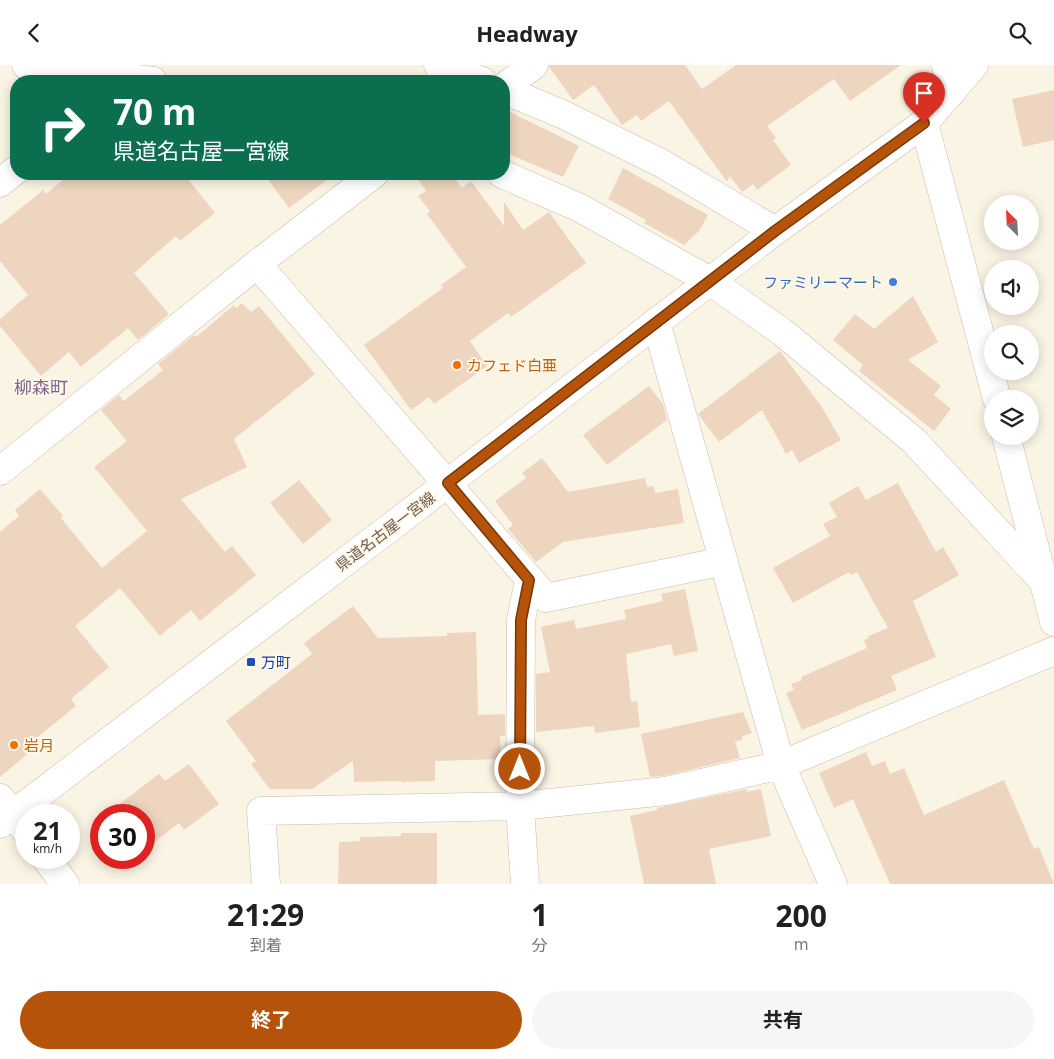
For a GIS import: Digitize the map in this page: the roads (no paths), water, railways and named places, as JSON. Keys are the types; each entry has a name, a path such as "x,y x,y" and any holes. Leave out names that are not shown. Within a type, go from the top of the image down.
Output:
{"street":[{"path":"26,65 127,75"},
{"path":"438,65 466,75"},
{"path":"510,84 534,65"},
{"path":"946,65 952,92"},
{"name":"県道名古屋一宮線","path":"10,817 775,231 924,123 974,65"},
{"path":"510,92 562,114 663,164 775,231"},
{"path":"924,123 994,390"},
{"path":"0,183 10,175"},
{"path":"510,177 580,208 710,281 782,332 914,441 1045,583"},
{"path":"0,471 257,264 366,180"},
{"path":"257,264 546,598 724,561"},
{"path":"656,322 782,765 833,884"},
{"path":"1008,445 1054,622"},
{"path":"525,884 520,806 521,620 529,580"},
{"path":"266,884 261,811 520,806 666,791 782,765 1054,651"},
{"path":"54,869 65,884"}],"place":[{"name":"ファミリーマート","path":"893,282"},
{"name":"カフェド白亜","path":"457,365"},
{"name":"万町","path":"251,662"},
{"name":"岩月","path":"14,745"}],"district":[{"name":"柳森町","path":"41,387"}]}
